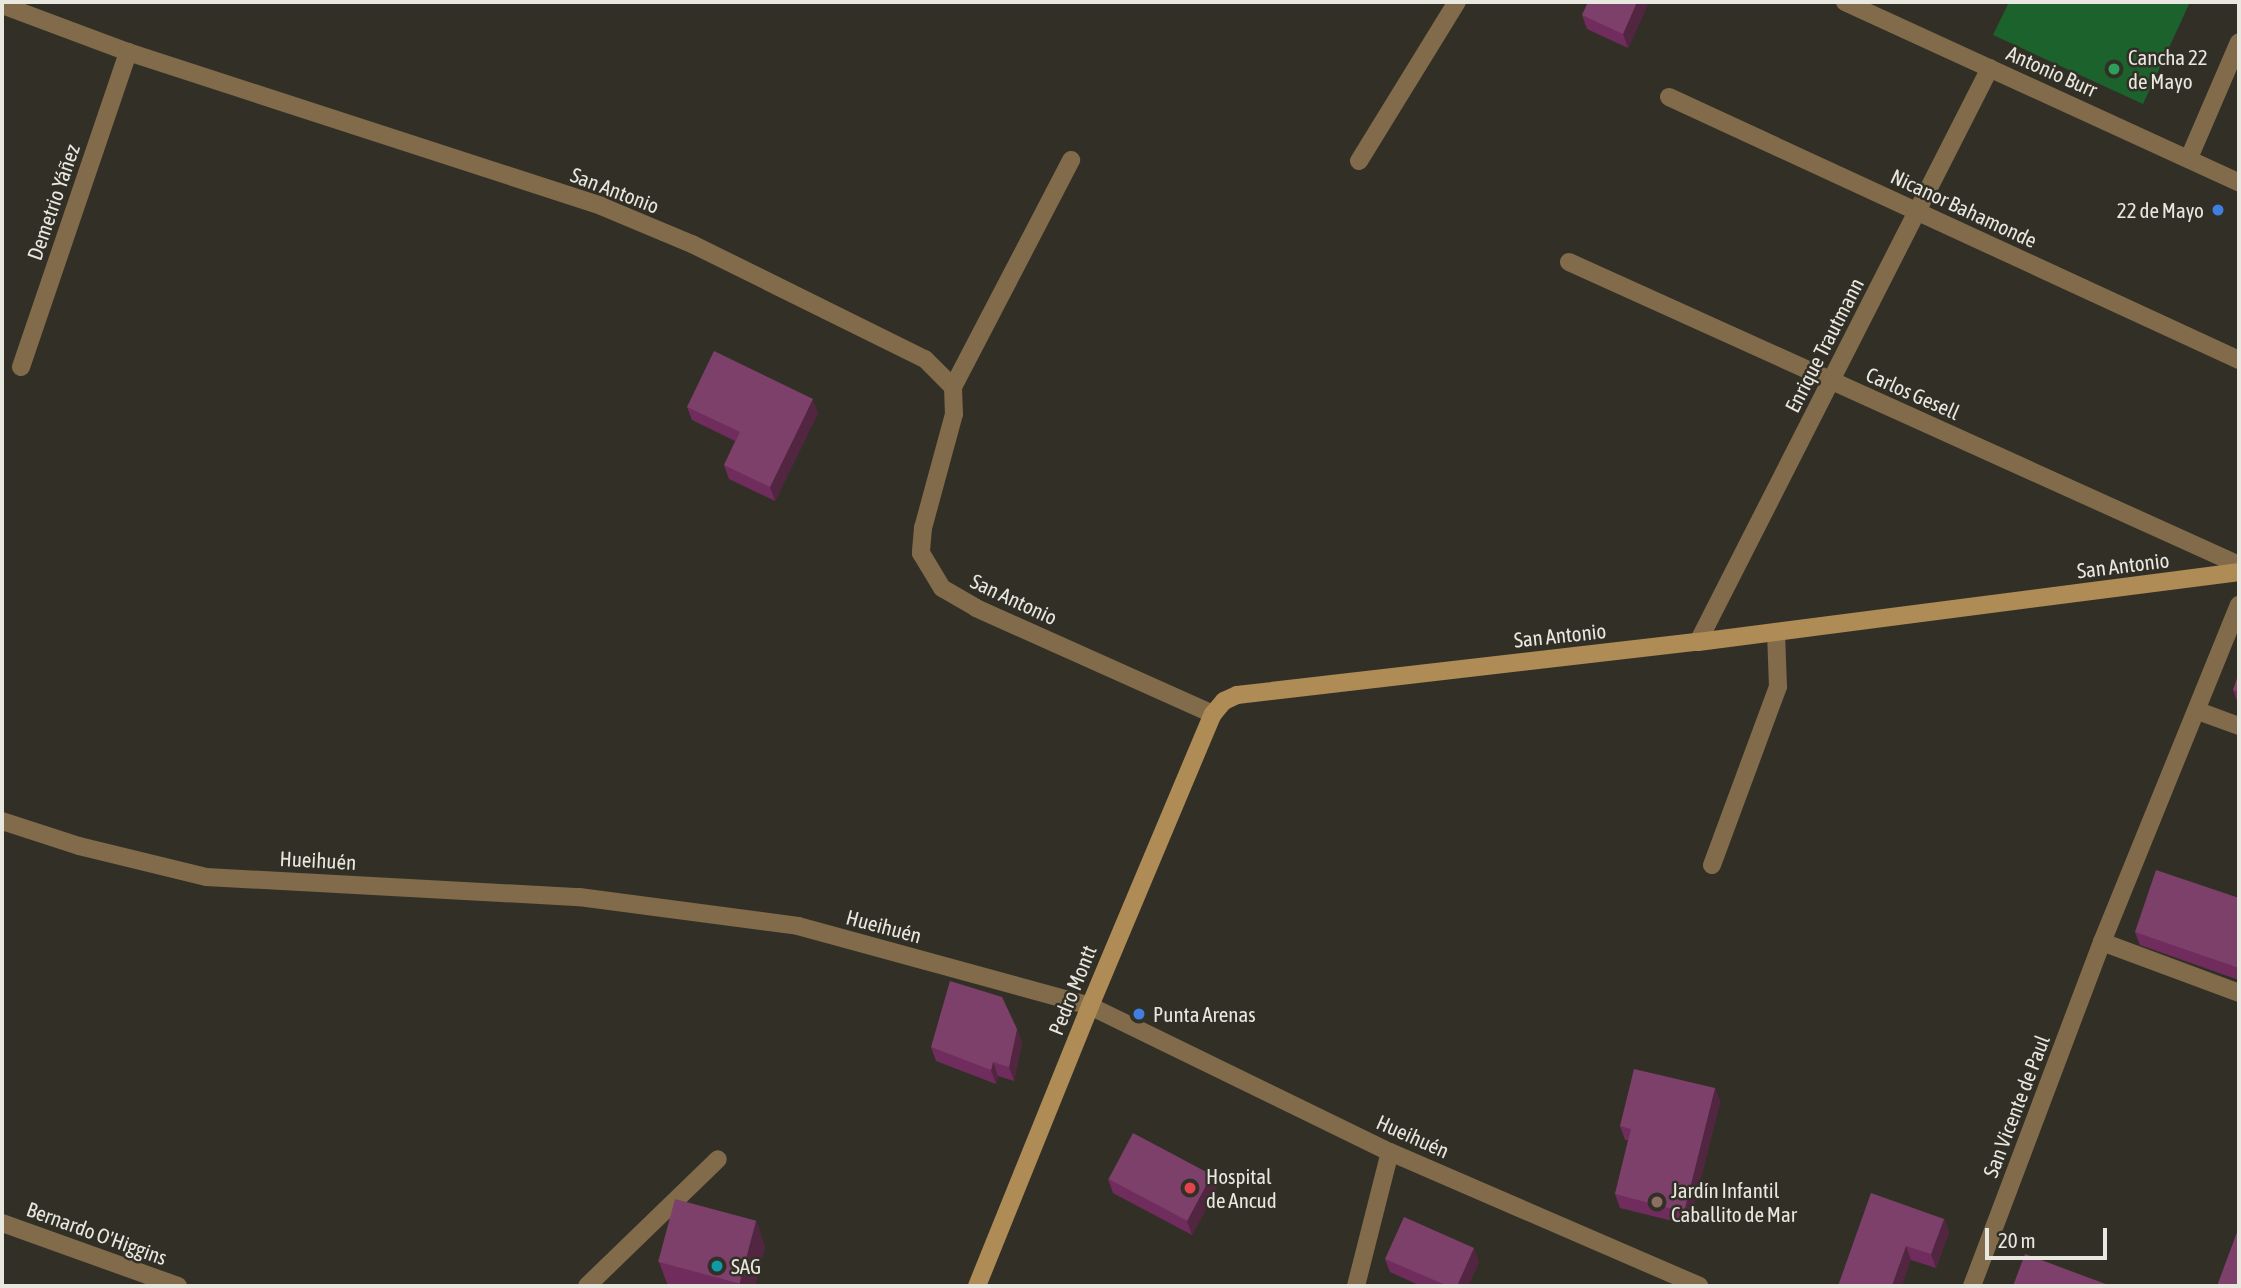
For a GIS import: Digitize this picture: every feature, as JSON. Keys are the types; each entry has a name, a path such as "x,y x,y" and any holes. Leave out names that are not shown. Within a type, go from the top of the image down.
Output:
{"street":[{"path":"1359,161 1457,2"},
{"name":"Antonio Burr","path":"1845,2 2239,182"},
{"name":"San Antonio","path":"2,5 128,52 601,206 692,244 925,359 953,387 952,423 923,528 921,553 942,589 976,608 1213,714 1237,695 1698,642 2239,572"},
{"path":"2189,158 2239,42"},
{"name":"Demetrio Yáñez","path":"21,367 128,52"},
{"name":"Enrique Trautmann","path":"1698,642 1990,68"},
{"name":"Nicanor Bahamonde","path":"1669,97 2239,360"},
{"path":"953,387 1071,160"},
{"name":"Carlos Gesell","path":"1569,262 2239,565"},
{"name":"San Vicente de Paul","path":"1972,1286 2102,942 2239,605"},
{"path":"1712,865 1778,687 1776,632"},
{"path":"2198,711 2239,726"},
{"name":"Pedro Montt","path":"977,1286 1090,1006 1213,714"},
{"name":"Hueihuén","path":"2,821 79,846 206,877 579,897 798,926 1090,1006 1390,1152 1699,1286"},
{"path":"2102,942 2239,993"},
{"path":"1356,1286 1390,1152"},
{"path":"587,1286 718,1159"},
{"name":"Bernardo O'Higgins","path":"2,1223 178,1286"}],"green space":[{"name":"Cancha 22 de Mayo","path":"2009,2 2190,2 2143,104 1993,35"}],"building":[{"path":"1588,2 1637,2 1623,34 1582,15"},
{"path":"714,351 813,399 770,487 724,465 740,432 687,407"},
{"path":"2239,673 2239,692 2233,690"},
{"path":"2156,870 2239,898 2239,968 2135,932"},
{"path":"950,981 1002,997 1017,1029 1009,1067 993,1062 991,1070 931,1047"},
{"path":"1634,1069 1715,1088 1684,1212 1615,1194 1631,1129 1620,1126"},
{"path":"1133,1133 1212,1175 1187,1221 1109,1179"},
{"path":"1871,1193 1944,1219 1931,1254 1906,1246 1892,1286 1838,1286"},
{"path":"675,1199 756,1221 739,1284 658,1262"},
{"path":"1404,1217 1474,1248 1457,1286 1448,1286 1385,1259"},
{"path":"2239,1227 2239,1286 2217,1286"},
{"path":"2025,1254 2111,1286 2013,1286"}],"place":[{"name":"Cancha 22 de Mayo","path":"2114,69"},
{"name":"22 de Mayo","path":"2218,210"},
{"name":"Punta Arenas","path":"1139,1014"},
{"name":"Hospital de Ancud","path":"1190,1188"},
{"name":"Jardín Infantil Caballito de Mar","path":"1657,1202"},
{"name":"SAG","path":"717,1266"}]}
